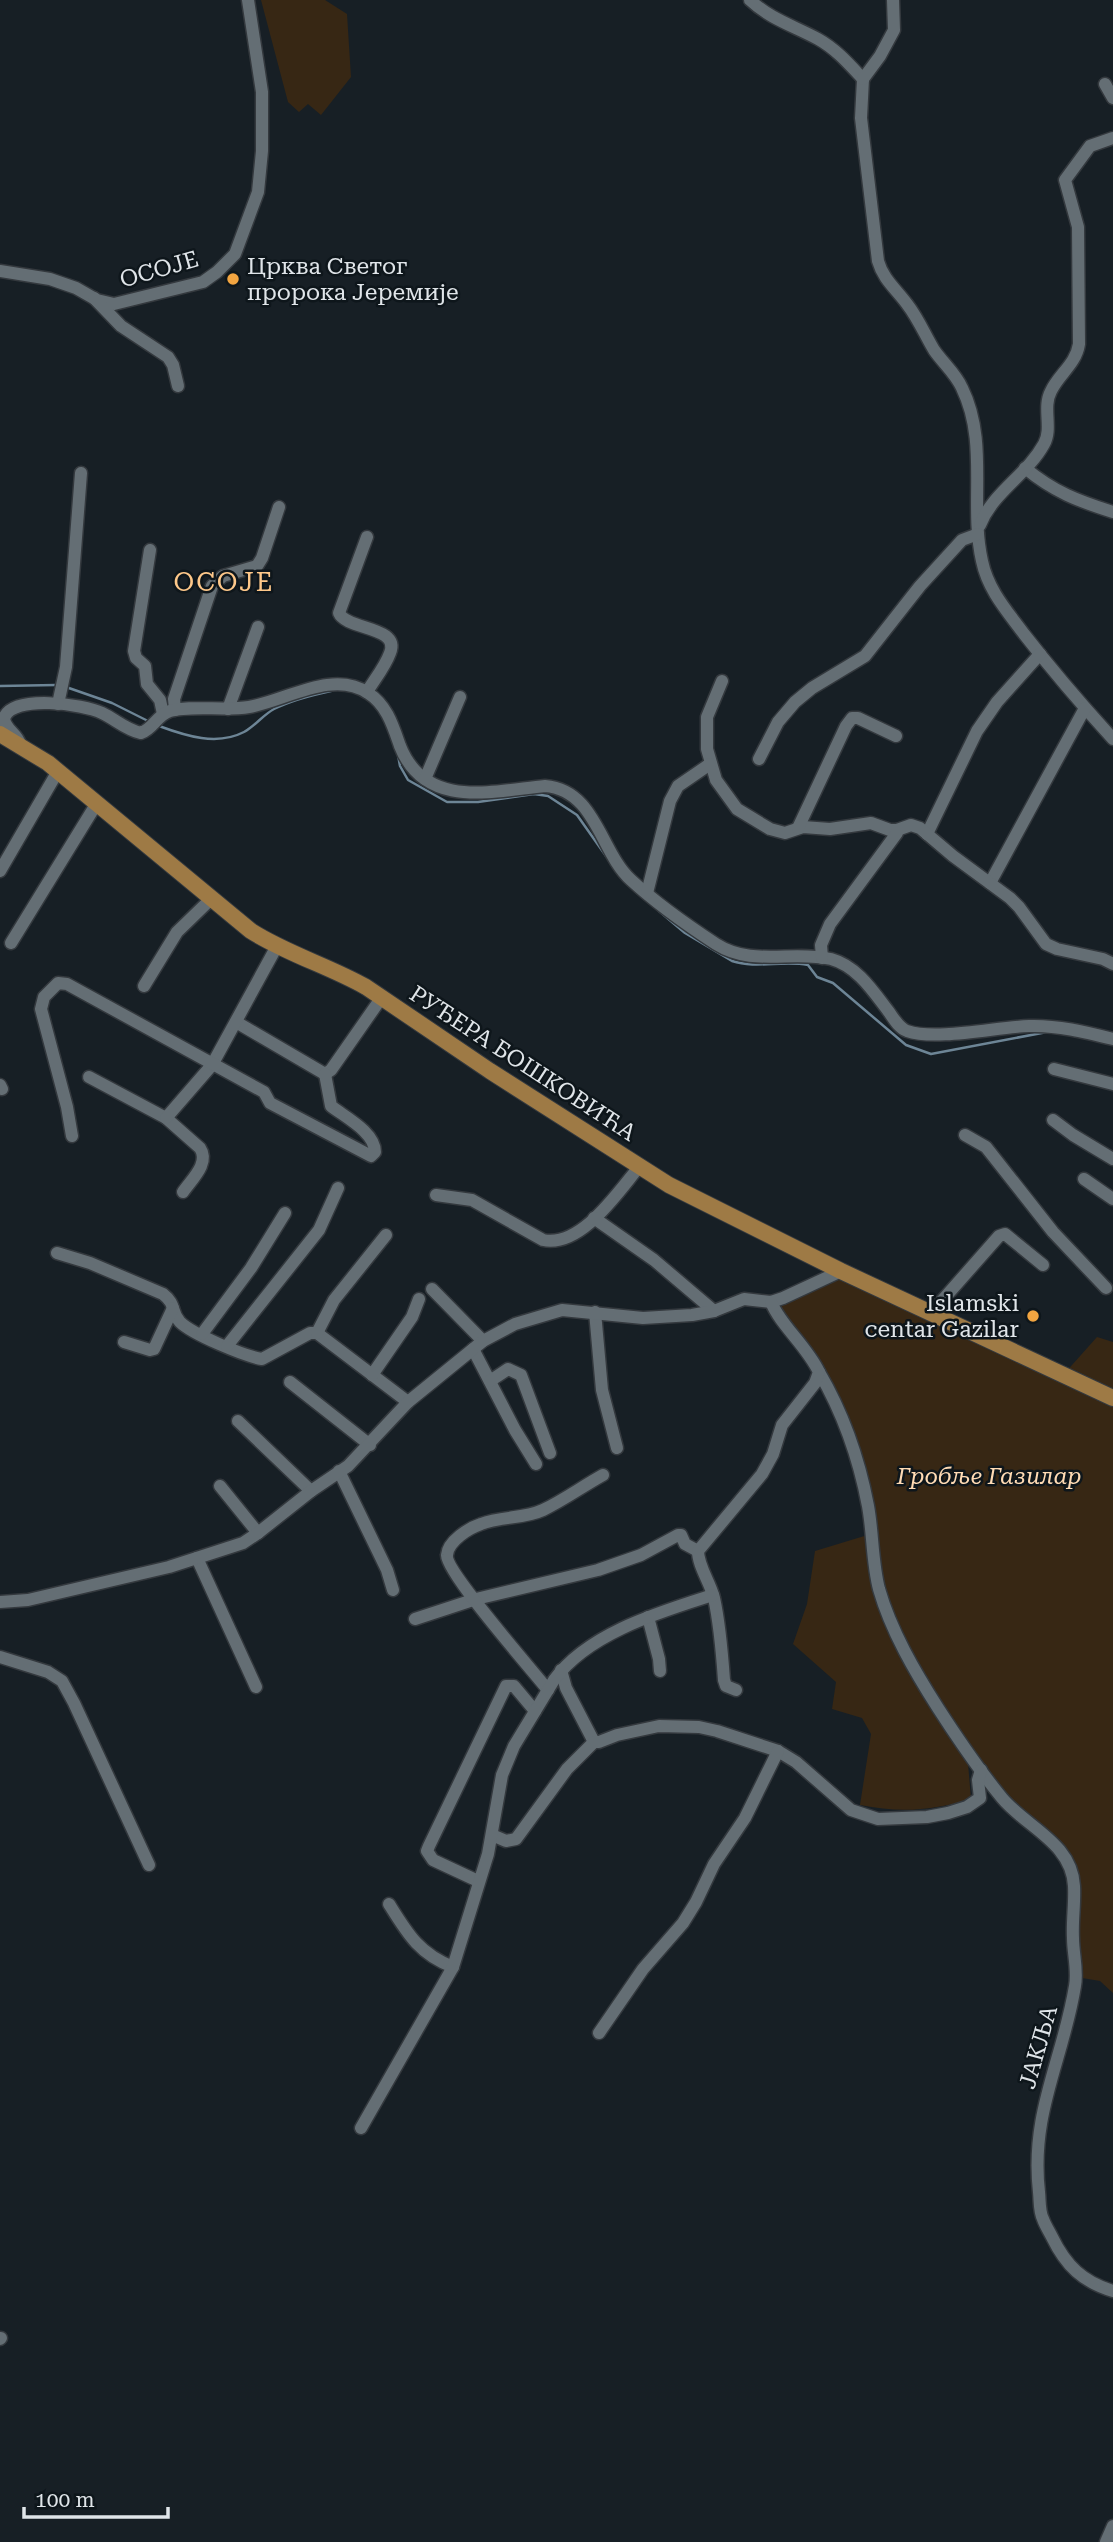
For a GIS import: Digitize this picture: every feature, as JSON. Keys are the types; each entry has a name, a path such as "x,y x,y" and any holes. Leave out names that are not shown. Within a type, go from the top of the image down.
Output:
{"main road":[{"name":"РУЂЕРА БОШКОВИЋА","path":"0,734 20,744 58,771 251,931 277,946 337,971 382,998 639,1167 695,1199 842,1271 1113,1398"}],"street":[{"name":"ОСОЈЕ","path":"0,271 50,279 114,304 203,282 235,254 258,192 262,151 262,92 248,0"},
{"path":"750,0 778,21 817,38 840,53 863,79"},
{"path":"893,0 894,30 880,57 863,79 861,118 878,261 882,273 909,306 927,339 959,382 967,401 974,429 978,477 978,532 982,563 991,588 1040,654 1113,739"},
{"path":"1105,84 1113,98"},
{"path":"758,759 778,722 795,702 823,681 866,656 920,586 962,540 978,532 989,505 1025,468 1046,441 1048,395 1078,350 1078,227 1065,180 1090,146 1113,138"},
{"path":"93,298 121,326 168,357 178,386"},
{"path":"1025,468 1071,499 1113,512"},
{"path":"81,473 61,692 136,732 146,732 165,714 174,699 212,586 223,576 253,569 260,562 279,507"},
{"path":"367,537 339,613 345,622 375,630 390,641 391,652 367,692"},
{"path":"150,550 134,651 136,658 145,666 147,684 160,700 165,714"},
{"path":"228,709 258,627"},
{"path":"927,834 977,731 997,702 1040,654"},
{"path":"722,681 707,717 706,742 710,764 719,785 737,809 769,830 785,833 798,828 830,829 871,823 893,831 906,825 915,825 1019,907 1051,947 1092,956 1113,964"},
{"path":"165,714 262,704 328,685 346,686 367,692 386,711 404,754 418,775 443,788 465,793 545,786 562,789 590,814 630,880 692,928 736,954 822,958 840,962 858,975 899,1025 909,1031 962,1032 1037,1026 1113,1039"},
{"name":"РУЂЕРА БОШКОВИЋА","path":"20,744 17,736 4,721 5,713 20,705 61,692"},
{"path":"425,779 460,697"},
{"path":"990,883 1085,708"},
{"path":"798,828 852,718 858,718 895,737"},
{"path":"647,893 670,801 678,786 710,764"},
{"path":"0,871 58,771"},
{"path":"11,943 97,803"},
{"path":"822,958 823,936 897,830"},
{"path":"144,986 177,932 212,898"},
{"path":"166,1118 212,1065 277,946"},
{"path":"72,1136 41,1009 44,997 58,983 67,984 264,1092 270,1103 371,1156 375,1152 375,1146 366,1133 331,1106 326,1074 236,1022"},
{"name":"РУЂЕРА БОШКОВИЋА","path":"326,1074 382,998"},
{"path":"1054,1069 1113,1084"},
{"path":"89,1077 166,1118 203,1153 203,1163 183,1192"},
{"path":"1053,1120 1113,1159"},
{"path":"965,1135 986,1147 1053,1232 1106,1287"},
{"name":"РУЂЕРА БОШКОВИЋА","path":"436,1195 472,1200 547,1241 572,1235 594,1218 639,1167"},
{"path":"1084,1180 1113,1199"},
{"path":"227,1346 323,1224 338,1188"},
{"path":"202,1334 251,1268 285,1213"},
{"path":"594,1218 653,1260 714,1311"},
{"path":"932,1312 999,1236 1005,1234 1044,1265"},
{"path":"317,1333 334,1300 386,1235"},
{"path":"57,1253 90,1263 163,1294 172,1301 176,1318 185,1327 250,1357 262,1359 310,1333 317,1333 408,1402"},
{"path":"0,1602 28,1600 81,1588 197,1559 243,1542 340,1471 370,1445 408,1402 478,1345 515,1324 562,1310 655,1319 714,1311 744,1298 771,1302 842,1271"},
{"path":"432,1289 478,1345 491,1381 515,1430 536,1464"},
{"path":"372,1375 412,1317 419,1299"},
{"name":"ЈАКЉА","path":"771,1302 775,1311 806,1349 843,1422 863,1485 875,1568 886,1607 928,1692 981,1770 1010,1806 1046,1836 1070,1867 1074,1881 1073,1934 1076,1977 1062,2045 1041,2116 1037,2166 1041,2217 1058,2250 1073,2271 1089,2282 1113,2291"},
{"path":"124,1342 155,1349 173,1308"},
{"path":"595,1312 602,1390 617,1448"},
{"path":"491,1381 508,1369 521,1375 550,1453"},
{"path":"698,1550 727,1519 762,1474 773,1454 782,1425 815,1383 819,1372"},
{"path":"290,1382 370,1445"},
{"path":"238,1421 311,1490"},
{"path":"340,1471 387,1570 393,1590"},
{"path":"548,1690 487,1617 448,1564 446,1557 448,1550 466,1531 481,1524 543,1510 603,1475"},
{"path":"220,1486 258,1533"},
{"path":"415,1619 476,1599 598,1570 642,1555 681,1535 685,1544 698,1550 713,1595 719,1625 724,1680 726,1686 736,1690"},
{"path":"197,1559 256,1687"},
{"path":"361,2128 453,1967 492,1835 496,1798 502,1775 514,1746 561,1670 597,1642 648,1617 713,1595"},
{"path":"648,1617 660,1671"},
{"path":"0,1657 48,1672 62,1681 75,1703 149,1866"},
{"path":"561,1670 566,1688 594,1742"},
{"path":"478,1881 433,1860 427,1851 506,1686 514,1686 536,1711"},
{"path":"492,1835 506,1841 516,1839 567,1769 583,1750 594,1742 659,1726 699,1727 765,1745 796,1762 839,1802 862,1815 878,1819 927,1817 967,1807 980,1798 978,1780 981,1770"},
{"path":"599,2033 643,1969 690,1913 715,1864 745,1818 778,1751"},
{"path":"389,1904 424,1953 453,1967"},
{"path":"1106,2542 1113,2526"}],"green space":[{"path":"261,0 325,0 347,14 351,77 321,115 308,104 299,112 288,102"},
{"name":"Гробље Газилар","path":"841,1271 1064,1374 1097,1337 1113,1342 1113,1993 1100,1981 1076,1977 1073,1874 1021,1817 927,1693 968,1763 971,1799 916,1810 860,1805 871,1734 862,1718 832,1709 836,1682 793,1644 807,1604 815,1551 871,1534 843,1422 775,1311 783,1298","holes":["871,1542 895,1628 876,1599"]}],"waterway":[{"path":"0,686 56,685"},
{"path":"66,687 112,703 150,722"},
{"path":"159,726 202,738 234,736 252,727 270,711 302,698 331,691"},
{"path":"398,755 400,766 408,780 447,802 478,802 534,794 548,796 577,815 606,856"},
{"path":"659,911 685,933 732,961 808,965 817,977 833,983 906,1045 931,1054 1047,1032"}],"place":[{"name":"Црква Светог пророка Јеремије","path":"233,279"},
{"name":"Islamski centar Gazilar","path":"1033,1316"}],"district":[{"name":"ОСОЈЕ","path":"224,582"}]}
